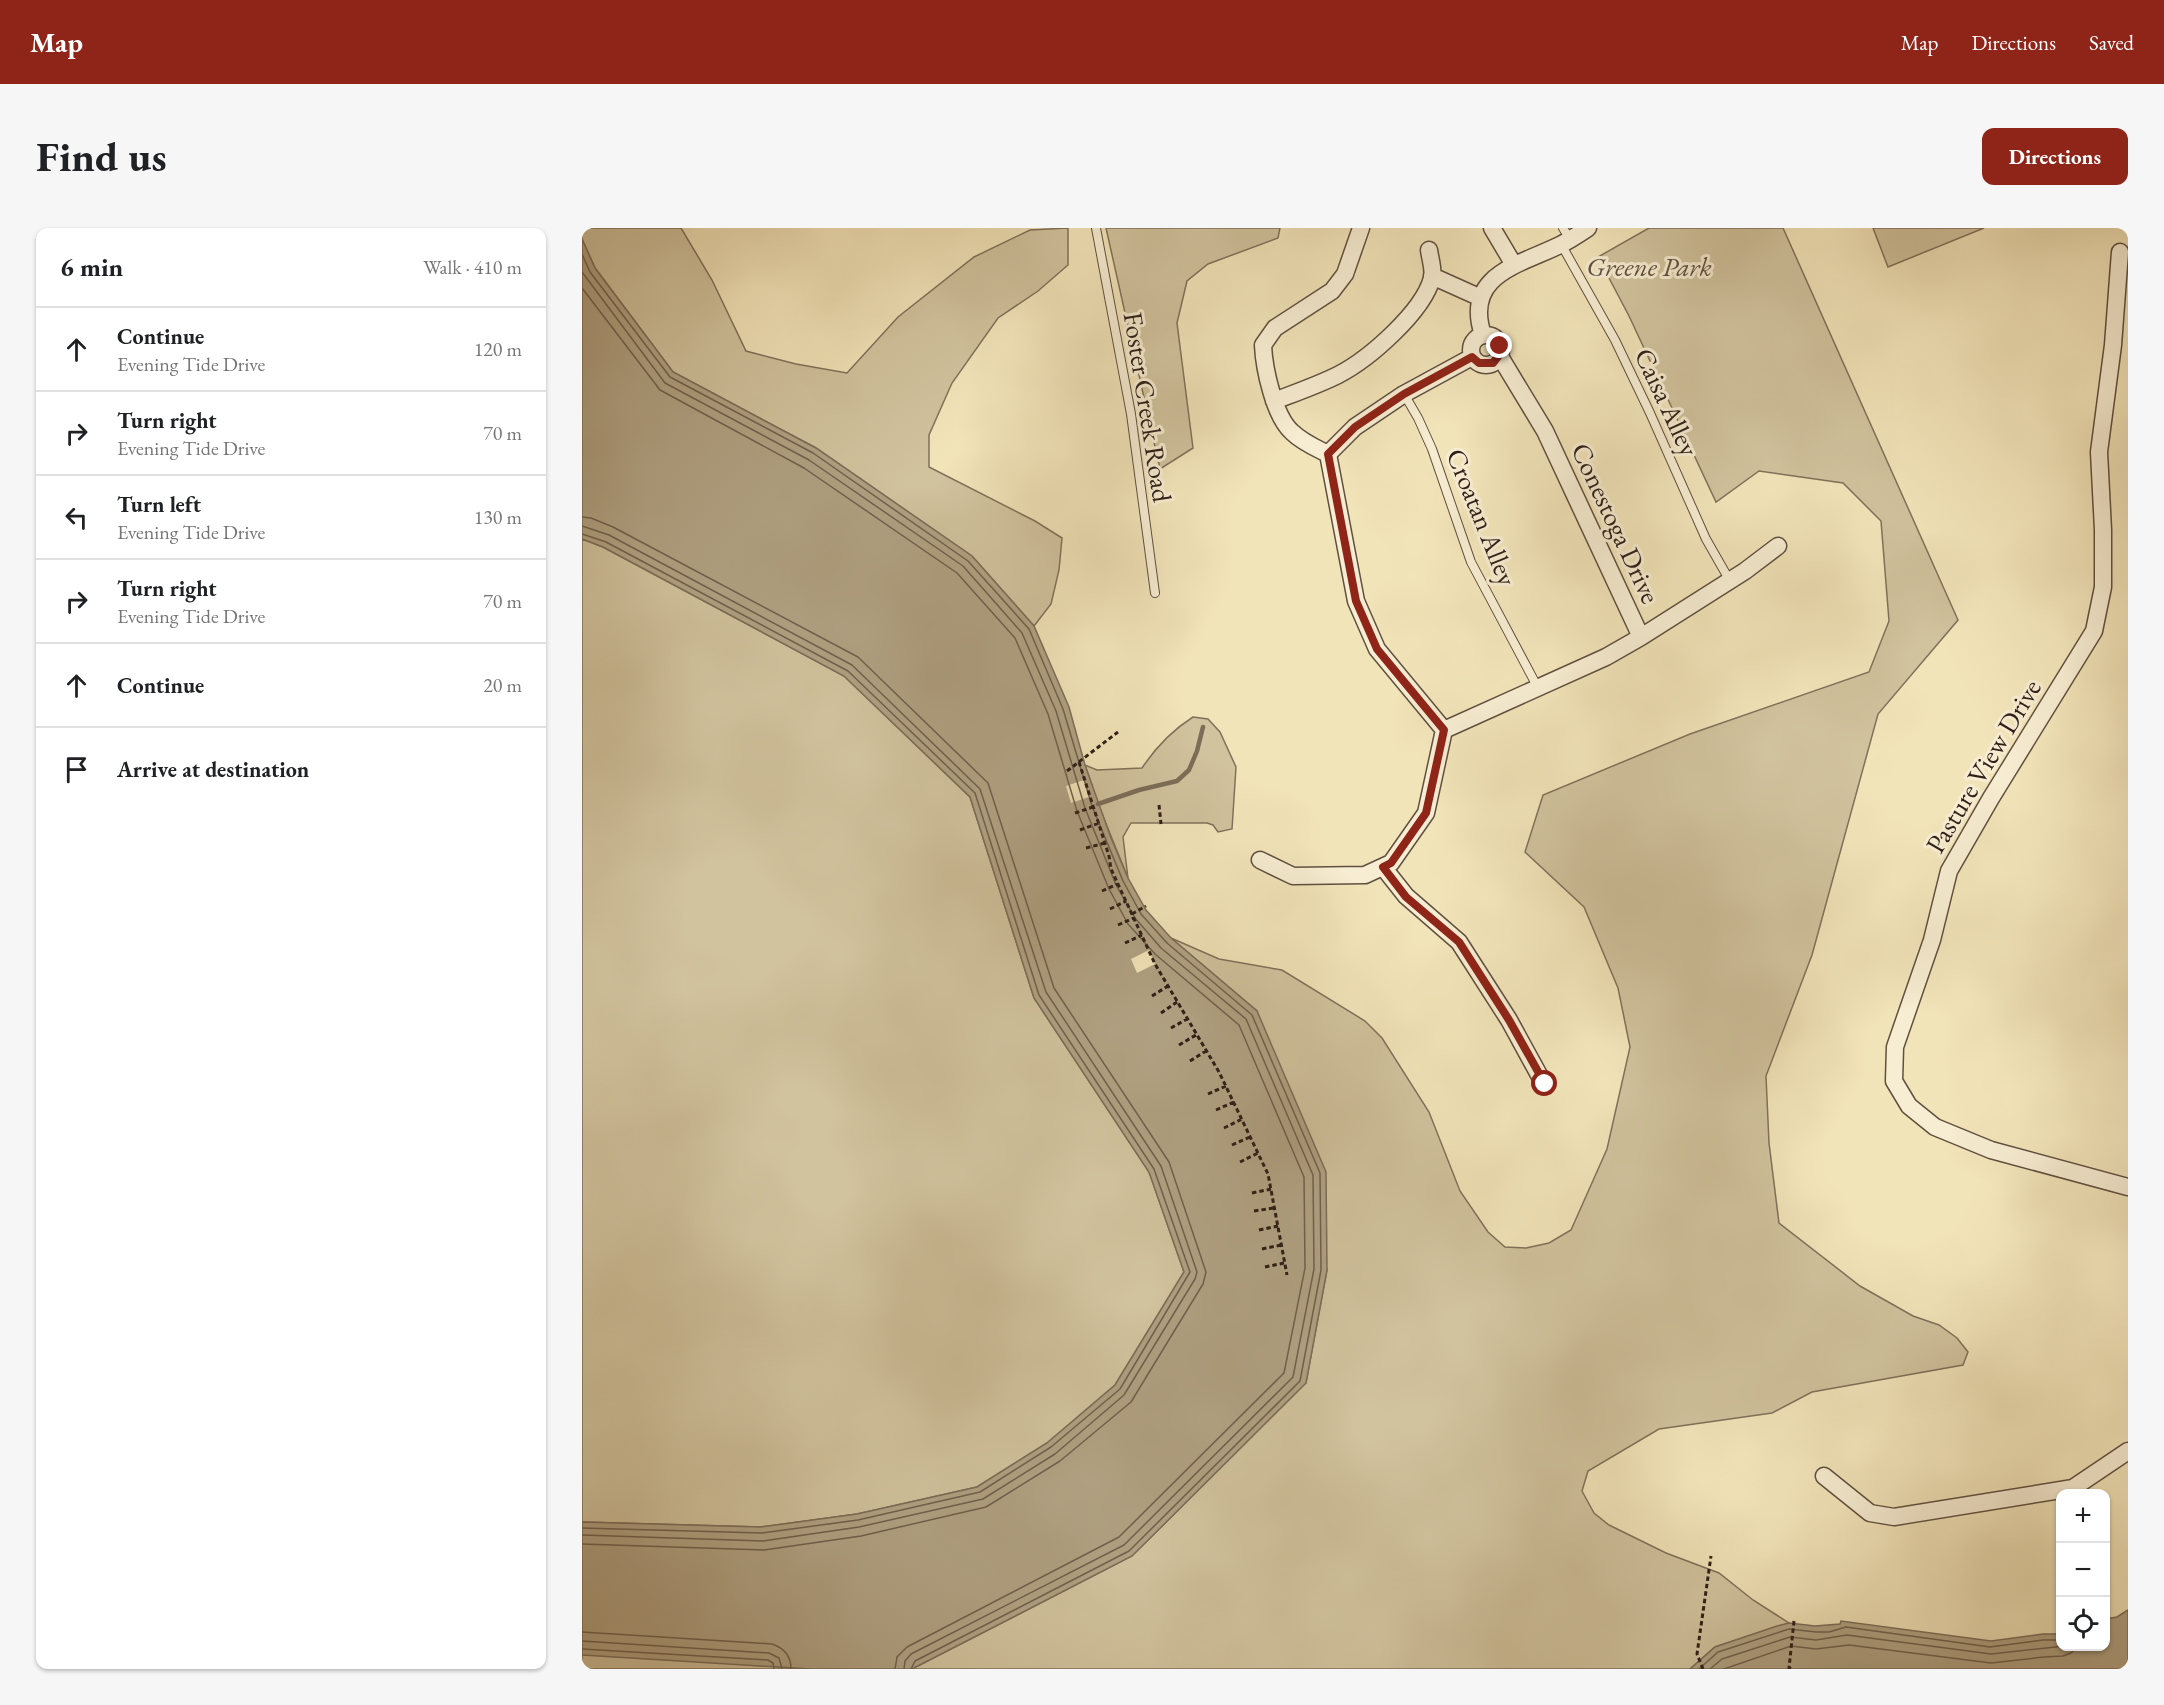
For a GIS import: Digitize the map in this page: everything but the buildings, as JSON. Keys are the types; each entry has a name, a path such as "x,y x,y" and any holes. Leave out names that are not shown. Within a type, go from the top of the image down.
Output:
{"street":[{"path":"1260,860 1293,876 1365,875 1391,863 1426,813 1444,730 1377,649 1356,601 1328,454 1290,431 1274,401 1268,383 1263,345 1275,328 1332,291 1345,274 1361,228"},
{"path":"1492,228 1514,265"},
{"path":"1483,335 1478,311 1481,298 1489,282 1505,268 1565,237 1588,228"},
{"path":"1274,401 1338,375 1362,360 1402,325 1418,304 1432,276 1429,250"},
{"name":"Pasture View Drive","path":"2120,252 2113,345 2099,452 2103,587 2094,631 1991,798 1949,871 1932,940 1895,1047 1894,1081 1909,1106 1935,1126 1991,1150 2128,1187"},
{"path":"1432,276 1481,298"},
{"path":"1483,335 1490,335 1498,341 1499,355 1497,360 1489,364 1479,363 1472,357 1471,347 1473,342 1483,335"},
{"name":"Conestoga Drive","path":"1499,355 1545,431 1641,638"},
{"path":"1328,454 1355,427 1404,394 1472,357"},
{"name":"Conestoga Drive","path":"1444,730 1606,657 1641,638 1730,581 1778,546"},
{"path":"1383,867 1406,897 1459,942 1509,1020 1545,1084"},
{"path":"1824,1476 1870,1513 1894,1516 2073,1488 2128,1451"}],"lane":[{"name":"Foster Creek Road","path":"1096,228 1131,414 1155,592"},
{"name":"Caisa Alley","path":"1565,237 1650,413 1706,539 1730,581"},
{"name":"Croatan Alley","path":"1404,394 1432,449 1471,562 1538,688"}],"path":[{"path":"1067,771 1118,732"},
{"path":"1078,762 1105,843 1111,869 1126,902 1168,986 1226,1086 1268,1174 1287,1275"},
{"path":"1159,805 1161,824"},
{"path":"1075,813 1093,807"},
{"path":"1080,830 1098,823"},
{"path":"1086,848 1105,843"},
{"path":"1102,891 1118,884"},
{"path":"1110,909 1126,902"},
{"path":"1118,925 1146,906"},
{"path":"1125,943 1142,935"},
{"path":"1152,996 1168,986"},
{"path":"1161,1013 1178,1002"},
{"path":"1171,1029 1187,1019"},
{"path":"1179,1045 1196,1035"},
{"path":"1190,1060 1206,1051"},
{"path":"1208,1094 1226,1086"},
{"path":"1216,1110 1234,1102"},
{"path":"1224,1128 1242,1119"},
{"path":"1232,1145 1250,1137"},
{"path":"1240,1162 1258,1153"},
{"path":"1252,1193 1271,1189"},
{"path":"1254,1212 1274,1208"},
{"path":"1259,1230 1278,1226"},
{"path":"1262,1249 1281,1245"},
{"path":"1265,1267 1284,1263"},
{"path":"1702,1669 1697,1654 1712,1556"},
{"path":"1794,1621 1789,1668 1794,1669"}],"green space":[{"path":"582,228 681,228 712,280 746,351 796,364 847,373 898,317 974,257 1030,230 1068,228 1068,265 1038,291 998,318 952,383 929,435 929,467 1035,521 1062,538 1059,570 1051,604 1034,626 972,556 816,448 673,372 595,268 582,239"},
{"path":"1106,228 1280,228 1278,238 1208,264 1187,281 1177,323 1193,448 1160,469"},
{"name":"Greene Park","path":"1649,228 1783,228 1958,620 1878,714 1812,955 1766,1076 1769,1143 1779,1223 1860,1286 1913,1316 1939,1325 1957,1338 1968,1352 1963,1365 1812,1392 1772,1413 1659,1429 1588,1471 1582,1491 1594,1513 1609,1525 1666,1553 1719,1573 1753,1600 1789,1623 1715,1647 1690,1669 912,1669 1132,1556 1306,1383 1327,1270 1257,1011 1171,938 1219,959 1282,970 1365,1021 1382,1038 1429,1112 1460,1191 1488,1232 1505,1247 1526,1248 1549,1243 1571,1230 1607,1149 1630,1047 1618,988 1584,907 1525,852 1543,795 1690,734 1869,672 1889,621 1881,521 1843,483 1759,471 1716,502 1629,316 1598,257"},
{"path":"1873,228 1984,228 1888,267"},
{"path":"582,539 603,547 844,676 970,797 1034,998 1149,1172 1184,1272 1115,1385 1047,1443 977,1487 857,1514 761,1527 582,1522"},
{"path":"1193,717 1208,719 1220,732 1236,767 1232,829 1218,832 1213,825 1207,823 1131,823 1123,837 1128,878 1085,765 1097,770 1142,768 1164,740"},
{"path":"596,1654 811,1669 582,1669 582,1655"}],"water":[{"path":"582,239 595,268 673,372 816,448 972,556 1034,626 1069,707 1085,765 1128,878 1146,910 1171,938 1257,1011 1326,1172 1327,1270 1306,1383 1132,1556 912,1669 811,1669 582,1655 582,1522 761,1527 857,1514 977,1487 1047,1443 1115,1385 1184,1272 1149,1172 1034,998 970,797 844,676 603,547 582,539"},
{"path":"2128,1610 2128,1669 1690,1669 1715,1647 1789,1623 1815,1626 1840,1624 1841,1621 1991,1641 2056,1634 2056,1651 2110,1651 2110,1618"}],"pier":[{"path":"1084,780 1089,797 1071,803 1066,786"},
{"path":"1149,950 1155,964 1137,973 1131,959"}],"waterway":[{"path":"1098,804 1139,790 1177,781 1189,770 1203,727"}],"route":[{"path":"1500,346 1501,351 1493,363 1479,363 1472,357 1404,394 1355,427 1328,454 1356,601 1377,649 1444,730 1426,813 1391,863 1383,867 1406,897 1459,942 1509,1020 1545,1084"}]}
